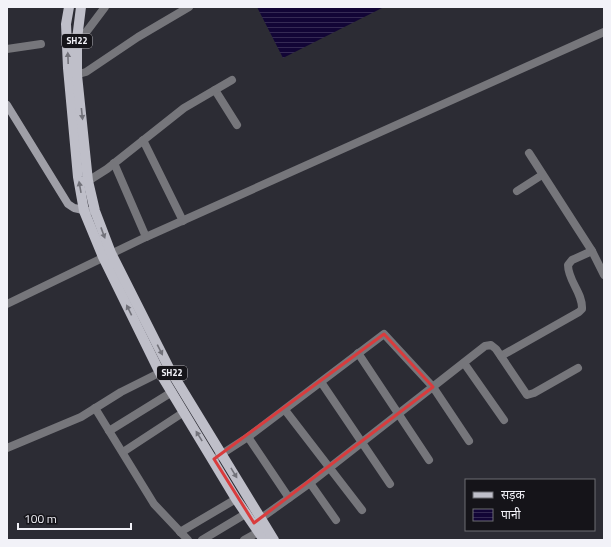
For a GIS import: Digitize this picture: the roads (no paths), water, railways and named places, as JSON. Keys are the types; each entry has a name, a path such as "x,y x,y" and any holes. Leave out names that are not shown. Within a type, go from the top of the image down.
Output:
{"main road":[{"name":"SH22","path":"69,7 66,24 88,181 107,255"},
{"name":"SH22","path":"81,7 73,76 78,177 84,211 165,370 261,528"},
{"path":"8,110 68,204 74,208 84,211 95,211"},
{"name":"SH22","path":"165,370 172,392 184,412 218,457 236,499 247,513 274,540"}],"street":[{"path":"77,39 86,33 105,7"},
{"path":"73,76 86,72 138,37 189,7"},
{"path":"7,304 146,237 604,32"},
{"path":"7,49 41,44"},
{"path":"88,181 114,163 184,108 232,80"},
{"path":"215,90 237,126"},
{"path":"143,140 183,221"},
{"path":"529,153 592,251 604,275"},
{"path":"114,163 146,237"},
{"path":"517,191 542,175"},
{"path":"501,356 582,309 582,300 569,273 568,265 572,260 592,251"},
{"path":"218,457 285,410 384,334 433,387 470,441"},
{"path":"244,540 261,528 289,498 488,345 493,346 501,356 527,395 532,394 578,368"},
{"path":"358,354 429,460"},
{"path":"464,363 504,420"},
{"path":"7,448 74,420 121,392 165,370"},
{"path":"321,382 390,484"},
{"path":"109,431 172,392"},
{"path":"95,408 154,504 188,540"},
{"path":"285,410 362,510"},
{"path":"123,452 184,412"},
{"path":"248,437 289,498"},
{"path":"310,483 336,520"},
{"path":"180,532 236,499"},
{"path":"202,540 247,513"}],"water":[{"path":"257,7 384,7 283,58"}]}
